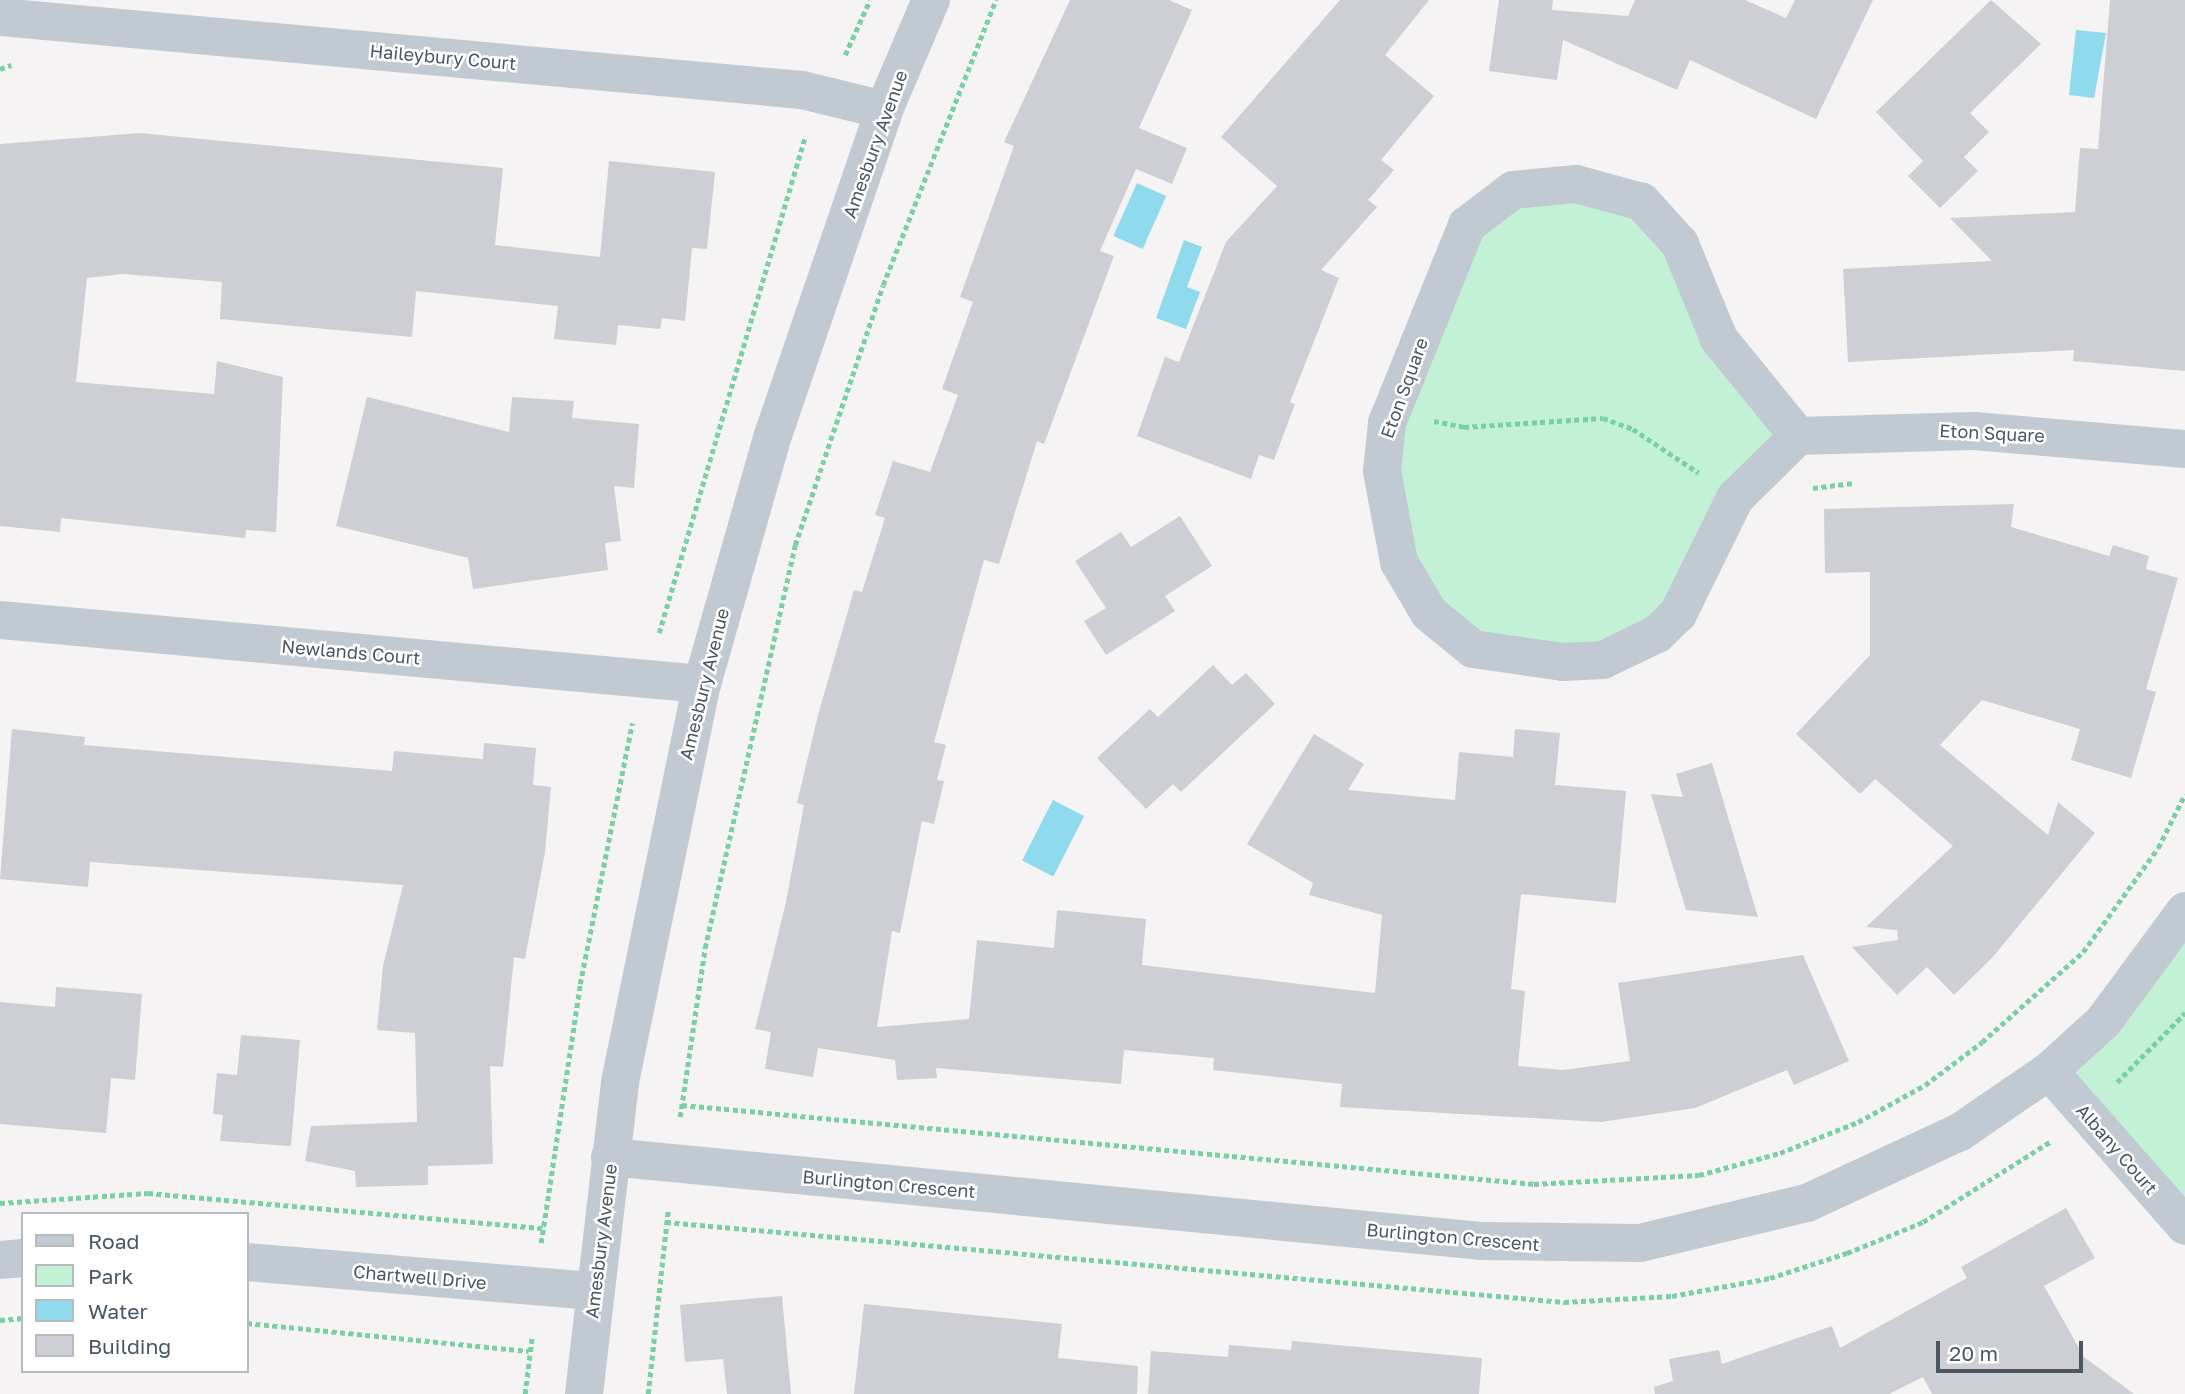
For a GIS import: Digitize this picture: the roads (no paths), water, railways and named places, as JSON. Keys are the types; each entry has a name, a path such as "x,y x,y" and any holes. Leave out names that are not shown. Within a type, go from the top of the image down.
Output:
{"street":[{"name":"Amesbury Avenue","path":"584,1394 610,1157 640,971 702,684 772,438 884,110 930,0"},
{"name":"Haileybury Court","path":"0,17 803,90 884,110"},
{"name":"Eton Square","path":"1798,436 1720,339 1681,247 1660,220 1622,192 1576,184 1513,190 1467,225 1395,405 1382,471 1399,562 1414,592 1447,634 1473,649 1563,662 1603,660 1657,634 1695,585 1735,498 1798,436 1975,431 2185,449"},
{"name":"Newlands Court","path":"0,620 702,684"},
{"name":"Burlington Crescent","path":"610,1157 1483,1241 1640,1243 1807,1203 1884,1171 1960,1132 2049,1071 2102,1021 2185,911"},
{"name":"Albany Court","path":"2049,1071 2185,1226"},
{"path":"0,1260 21,1258"},
{"name":"Chartwell Drive","path":"248,1262 594,1291"}],"water":[{"path":"2076,30 2106,33 2094,98 2069,95"},
{"path":"1137,183 1166,196 1143,249 1113,236"},
{"path":"1184,240 1202,247 1187,287 1200,292 1186,329 1156,318"},
{"path":"1053,800 1084,816 1053,876 1022,861"}]}
